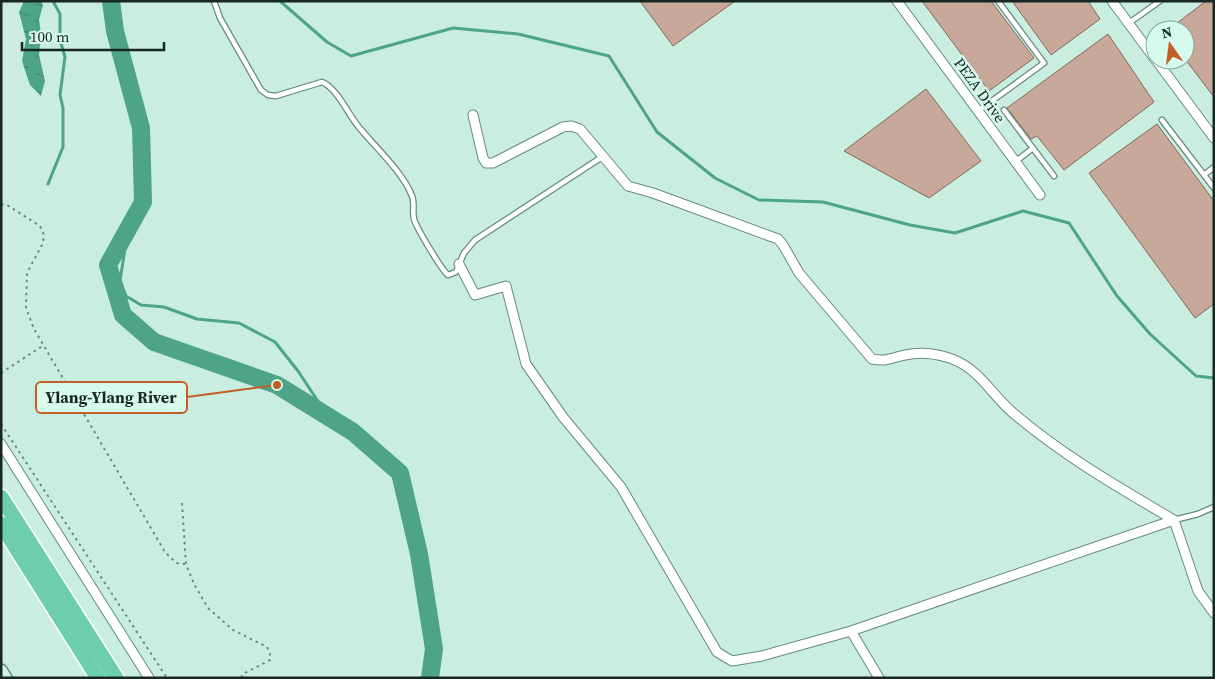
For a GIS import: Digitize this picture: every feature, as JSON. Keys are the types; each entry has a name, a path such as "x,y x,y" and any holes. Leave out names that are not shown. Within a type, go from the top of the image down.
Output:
{"highway":[{"path":"1,497 116,678"},
{"path":"1,524 98,678"}],"street":[{"name":"PEZA Drive","path":"898,1 1040,196"},
{"path":"1112,1 1145,45"},
{"path":"1163,70 1214,138"},
{"path":"473,115 483,158 486,163 493,163 563,127 571,126 580,129 628,186 663,196 778,239 799,273 872,359 883,362 905,355 927,352 948,357 966,365 983,379 1011,411 1090,471 1174,520 1198,591 1214,613"},
{"path":"459,264 475,295 506,286 526,364 563,417 621,488 717,652 732,661 762,656 851,631 1174,520"},
{"path":"1,444 149,678"},
{"path":"851,631 879,678"},
{"path":"1,670 6,678"}],"lane":[{"path":"214,1 220,18 261,90 268,95 276,96 322,82 340,100 357,126 388,159 409,189 413,198 414,220 445,273 448,275 454,273 464,253 476,240 602,157"},
{"path":"978,111 1044,63 998,1"},
{"path":"1129,23 1160,1"},
{"path":"1004,110 1054,176"},
{"path":"1162,120 1214,188"},
{"path":"1015,162 1033,148"},
{"path":"1204,175 1214,167"},
{"path":"1174,520 1198,514 1214,507"}],"path":[{"path":"1,204 7,205 40,226 44,235 43,243 27,273 26,308 34,329 165,552 176,563 186,564"},
{"path":"1,373 44,345"},
{"path":"1,424 167,678"},
{"path":"182,503 186,564 194,584 208,608 233,630 267,648 270,654 270,660 243,674 241,678"}],"water":[{"path":"24,1 41,1 43,5 39,20 41,34 39,55 45,81 41,96 30,85 22,61 26,39 19,12"}],"building":[{"path":"640,1 735,1 673,46"},
{"path":"922,1 991,1 1034,58 989,91"},
{"path":"1012,1 1088,1 1100,19 1051,55"},
{"path":"1206,1 1214,1 1214,97 1193,70 1195,70 1195,20 1181,20"},
{"path":"1108,34 1154,102 1064,170 1037,136 1031,139 1007,108"},
{"path":"926,89 981,161 929,198 844,151"},
{"path":"1157,124 1214,201 1214,304 1195,318 1089,173"}],"waterway":[{"path":"48,184 63,147 63,108 60,95 65,57 60,40 60,14 53,1"},
{"path":"111,1 115,31 141,128 143,202 108,265 123,315 154,342 277,385 353,432 400,473 419,554 434,649 430,678"},
{"path":"280,1 327,42 351,56 453,28 518,34 609,56 657,132 715,178 759,200 823,202 910,225 955,233 1023,211 1069,223 1117,296 1150,334 1196,376 1214,378"},
{"path":"128,229 120,281 126,296 141,305 164,307 197,319 239,323 275,342 298,371 329,418"}],"place":[{"name":"Ylang-Ylang River","path":"277,385"}]}
